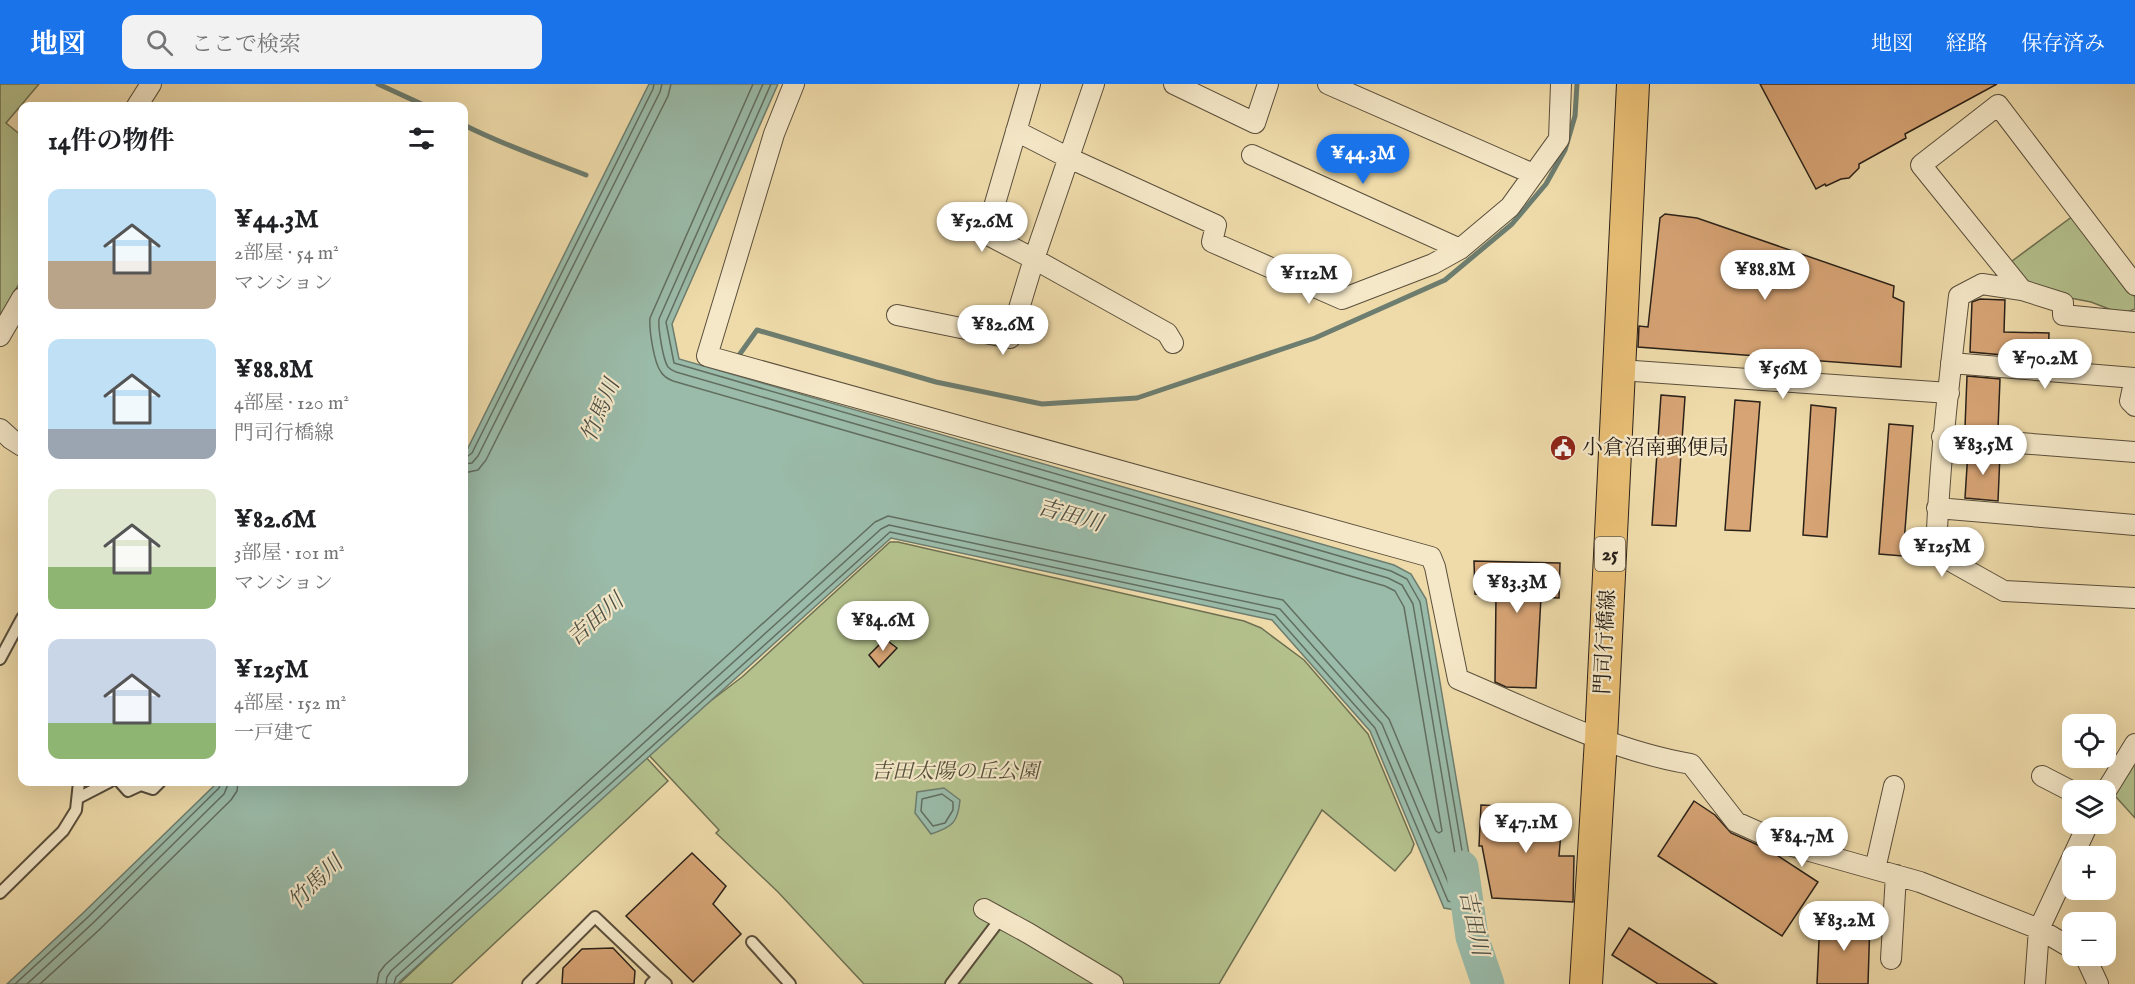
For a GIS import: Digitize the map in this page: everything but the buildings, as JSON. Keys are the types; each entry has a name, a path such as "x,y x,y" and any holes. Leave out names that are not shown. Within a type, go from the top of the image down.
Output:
{"main road":[{"name":"門司行橋線","path":"1586,984 1601,739 1634,84"}],"street":[{"path":"140,102 151,84"},
{"path":"794,84 774,134 707,356 1431,557 1458,679 1601,739 1661,759 1691,764 1736,822 1785,844 1920,882 2039,929 2062,943"},
{"path":"1030,84 986,234 1167,333 1173,343"},
{"path":"897,315 1010,338 1034,259 1094,84"},
{"path":"1174,84 1255,123 1268,84"},
{"path":"1328,84 1533,174"},
{"path":"1016,131 1068,158 1216,225 1212,242 1342,299 1433,264 1460,249 1510,207 1559,139 1561,84"},
{"path":"2022,290 1921,165 1998,105 2135,285"},
{"path":"1252,155 1460,249"},
{"path":"2135,322 2063,315 2062,303 2022,290 1982,284 1959,296 1942,437 1936,553 2004,591 2135,598"},
{"path":"0,336 18,305"},
{"path":"1951,363 2135,378 2130,402 2135,406"},
{"path":"1620,370 1949,393"},
{"path":"0,429 18,444"},
{"path":"1942,437 2135,452"},
{"path":"1937,508 2135,525"},
{"path":"2113,780 2135,744"},
{"path":"2042,776 2062,786"},
{"path":"1875,869 1894,786"},
{"path":"2035,984 2039,929 2083,834"},
{"path":"1891,959 1896,875"},
{"path":"992,914 1113,984"},
{"path":"2090,966 2098,984"}],"lane":[{"path":"0,659 18,625"},
{"path":"0,893 63,831 76,810 79,786"},
{"path":"78,798 102,786"},
{"path":"124,786 128,791 139,786"},
{"path":"951,984 992,914"},
{"path":"528,984 595,917 659,982"},
{"path":"752,942 790,984"}],"green space":[{"path":"0,84 39,84 24,102 18,102 18,109 6,123 18,133 18,286 0,316"},
{"path":"2073,216 2135,297 2135,309 2122,314 2091,302 2027,286 2008,264"},
{"name":"吉田太陽の丘公園","path":"890,542 1244,621 1261,628 1304,660 1368,734 1414,844 1411,852 1395,871 1322,810 1219,984 864,984 778,892 716,833 719,830 645,751 742,677"},
{"path":"643,754 668,781 451,984 399,984"},
{"path":"2135,754 2135,818 2116,797 2116,780 2113,780"}],"water":[{"name":"竹馬川","path":"649,84 778,84 672,324 679,359 1394,565 1411,574 1426,599 1479,914 1444,908 1370,731 1272,620 891,538 397,984 7,984 214,786 468,786 468,448"},
{"path":"944,788 960,800 958,814 949,826 931,834 915,813 917,792"}],"waterway":[{"path":"378,84 417,102"},
{"path":"737,358 757,330 936,382 1042,404 1137,398 1315,338 1445,280 1512,224 1546,184 1565,150 1575,116 1577,84"},
{"path":"468,127 586,175"},
{"name":"吉田川","path":"1462,867 1472,937 1488,984"}],"place":[{"name":"小倉沼南郵便局","path":"1563,448"}]}
